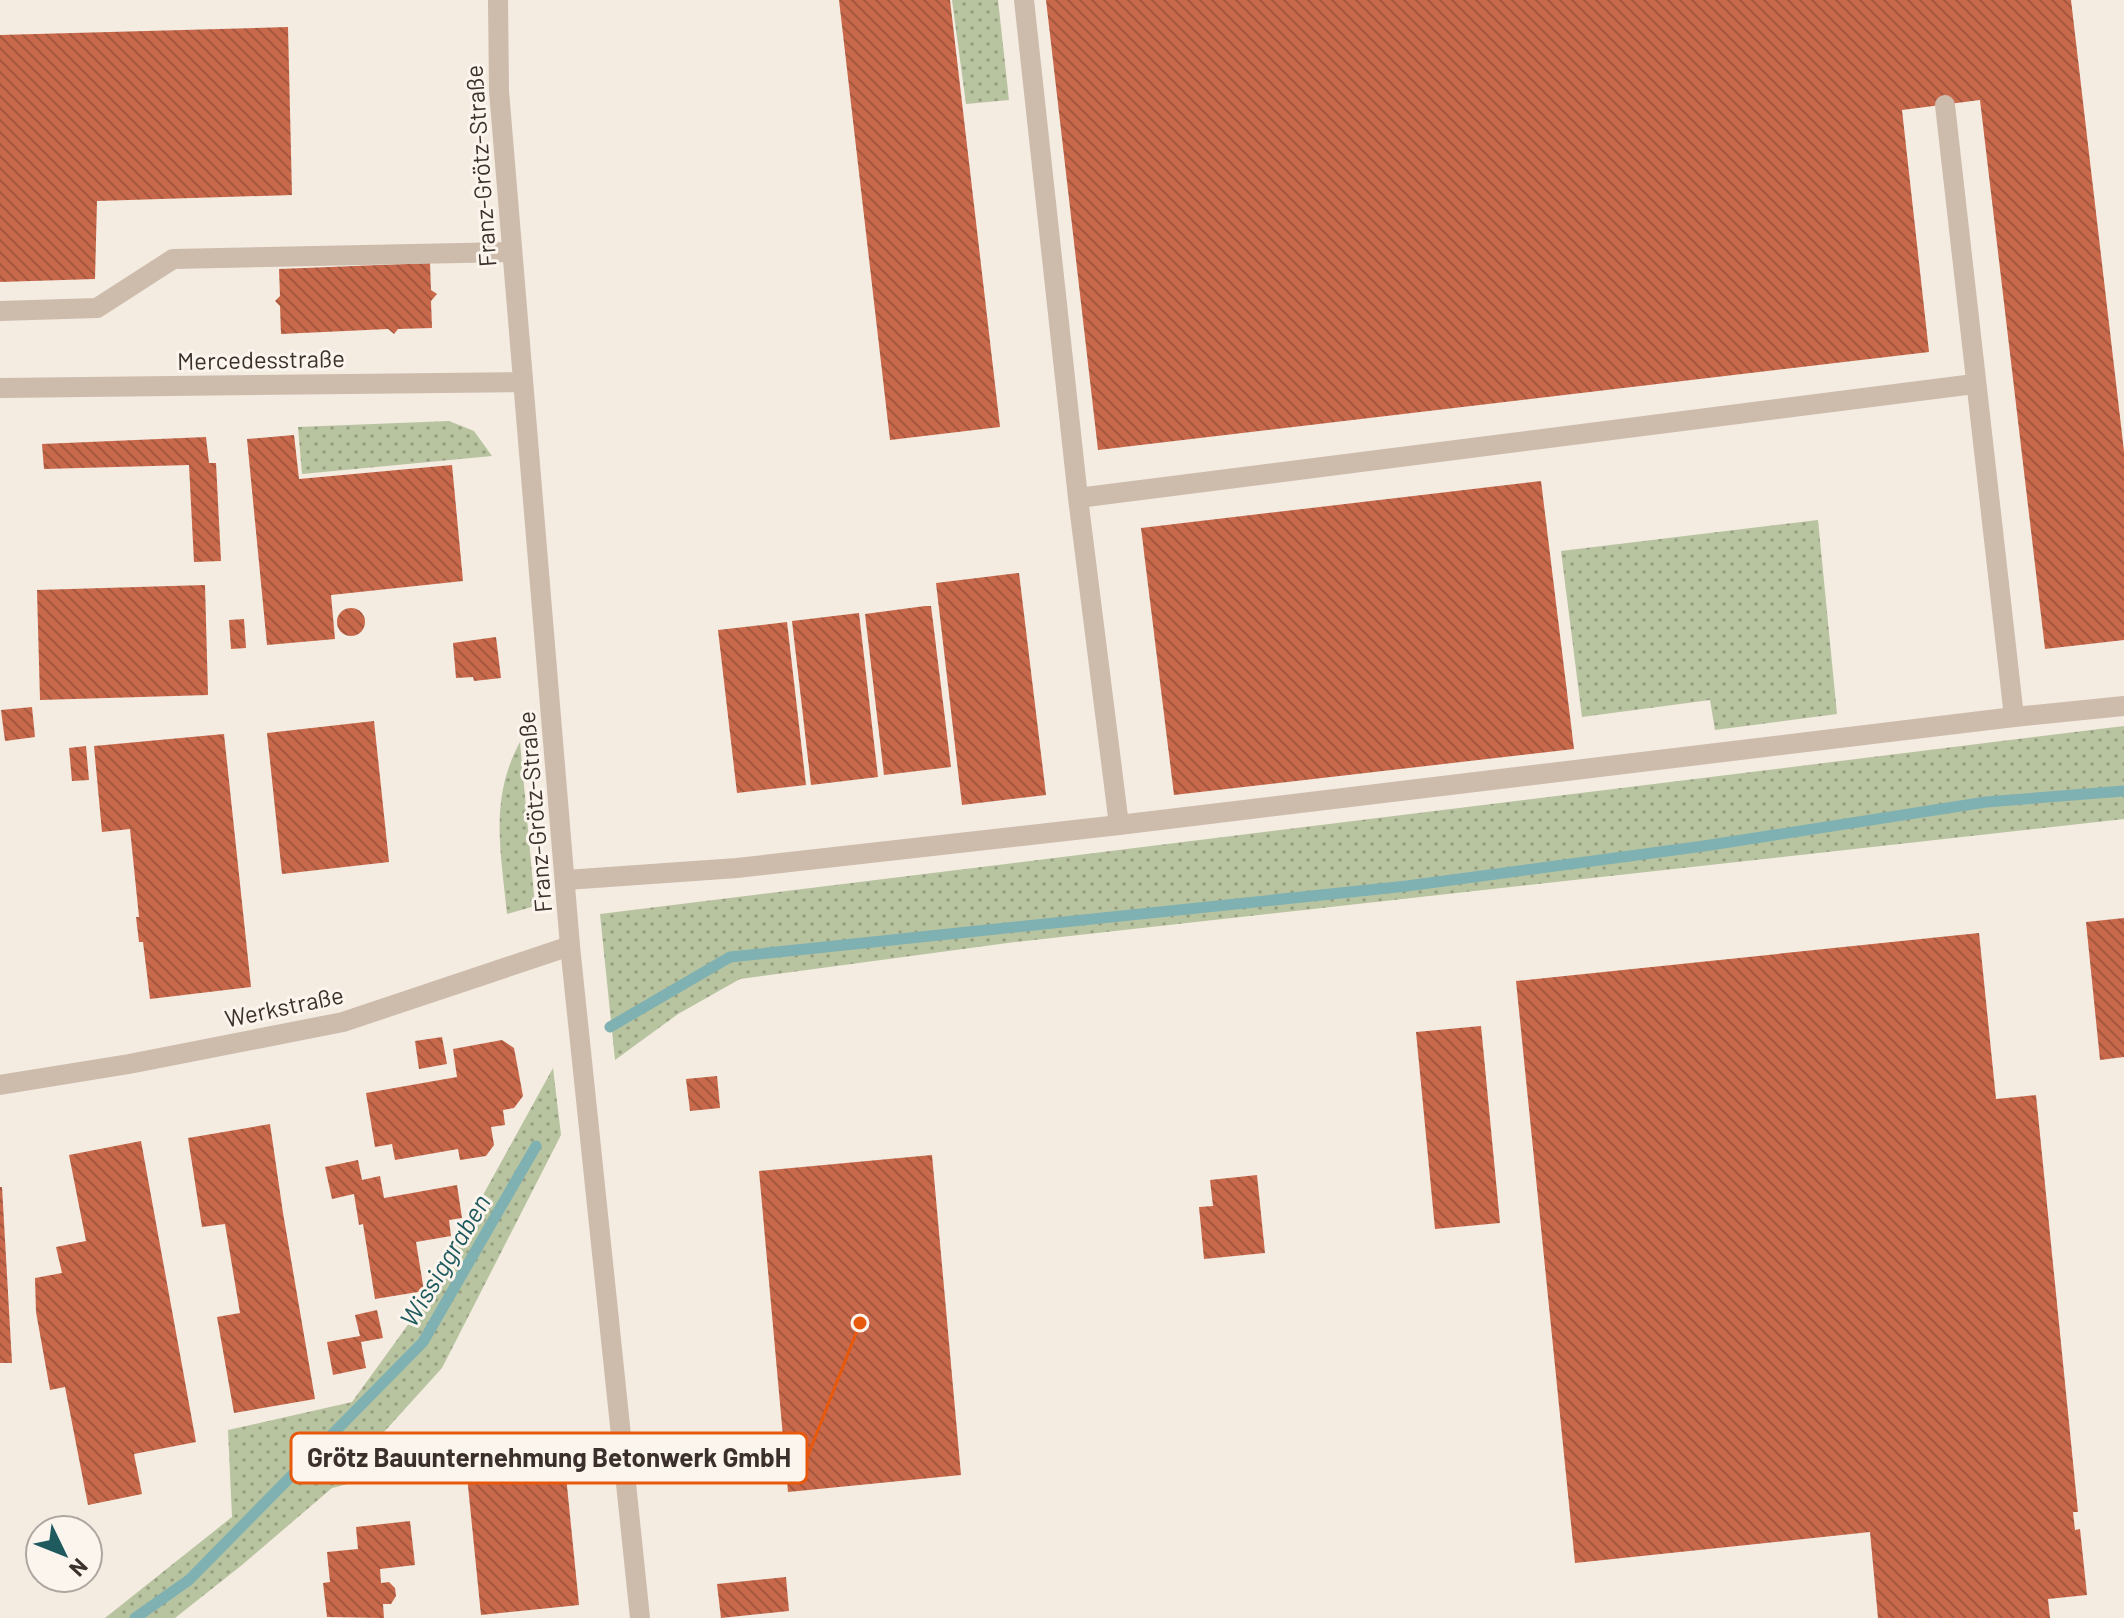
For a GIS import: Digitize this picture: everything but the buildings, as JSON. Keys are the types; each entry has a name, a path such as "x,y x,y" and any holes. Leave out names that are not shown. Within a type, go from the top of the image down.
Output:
{"street":[{"name":"Franz-Grötz-Straße","path":"498,0 499,91 570,946 640,1618"},
{"path":"1024,0 1078,498 1119,825"},
{"path":"1945,105 1974,384 2014,717"},
{"path":"0,311 97,308 173,259 512,252"},
{"name":"Mercedesstraße","path":"0,388 523,382"},
{"path":"1078,498 1974,384"},
{"path":"566,880 737,868 2124,706"},
{"name":"Werkstraße","path":"0,1085 129,1064 343,1022 570,946"}],"green space":[{"path":"952,0 998,0 1009,100 966,104"},
{"path":"449,421 474,431 492,456 302,474 298,427"},
{"path":"1818,520 1837,714 1715,730 1710,700 1582,717 1561,551"},
{"path":"2124,726 2124,819 1015,942 740,979 678,1014 615,1060 600,914"},
{"path":"520,742 535,906 507,914 500,847 501,805 510,763"},
{"path":"553,1068 561,1135 442,1368 374,1443 367,1479 332,1488 175,1618 105,1618 232,1517 228,1430 352,1402 423,1304"}],"waterway":[{"path":"610,1027 730,957 1407,886 1704,846 1986,802 2124,791"},
{"name":"Wissiggraben","path":"135,1618 189,1580 423,1342 536,1146"}],"place":[{"name":"Grötz Bauunternehmung Betonwerk GmbH","path":"860,1323"}]}
